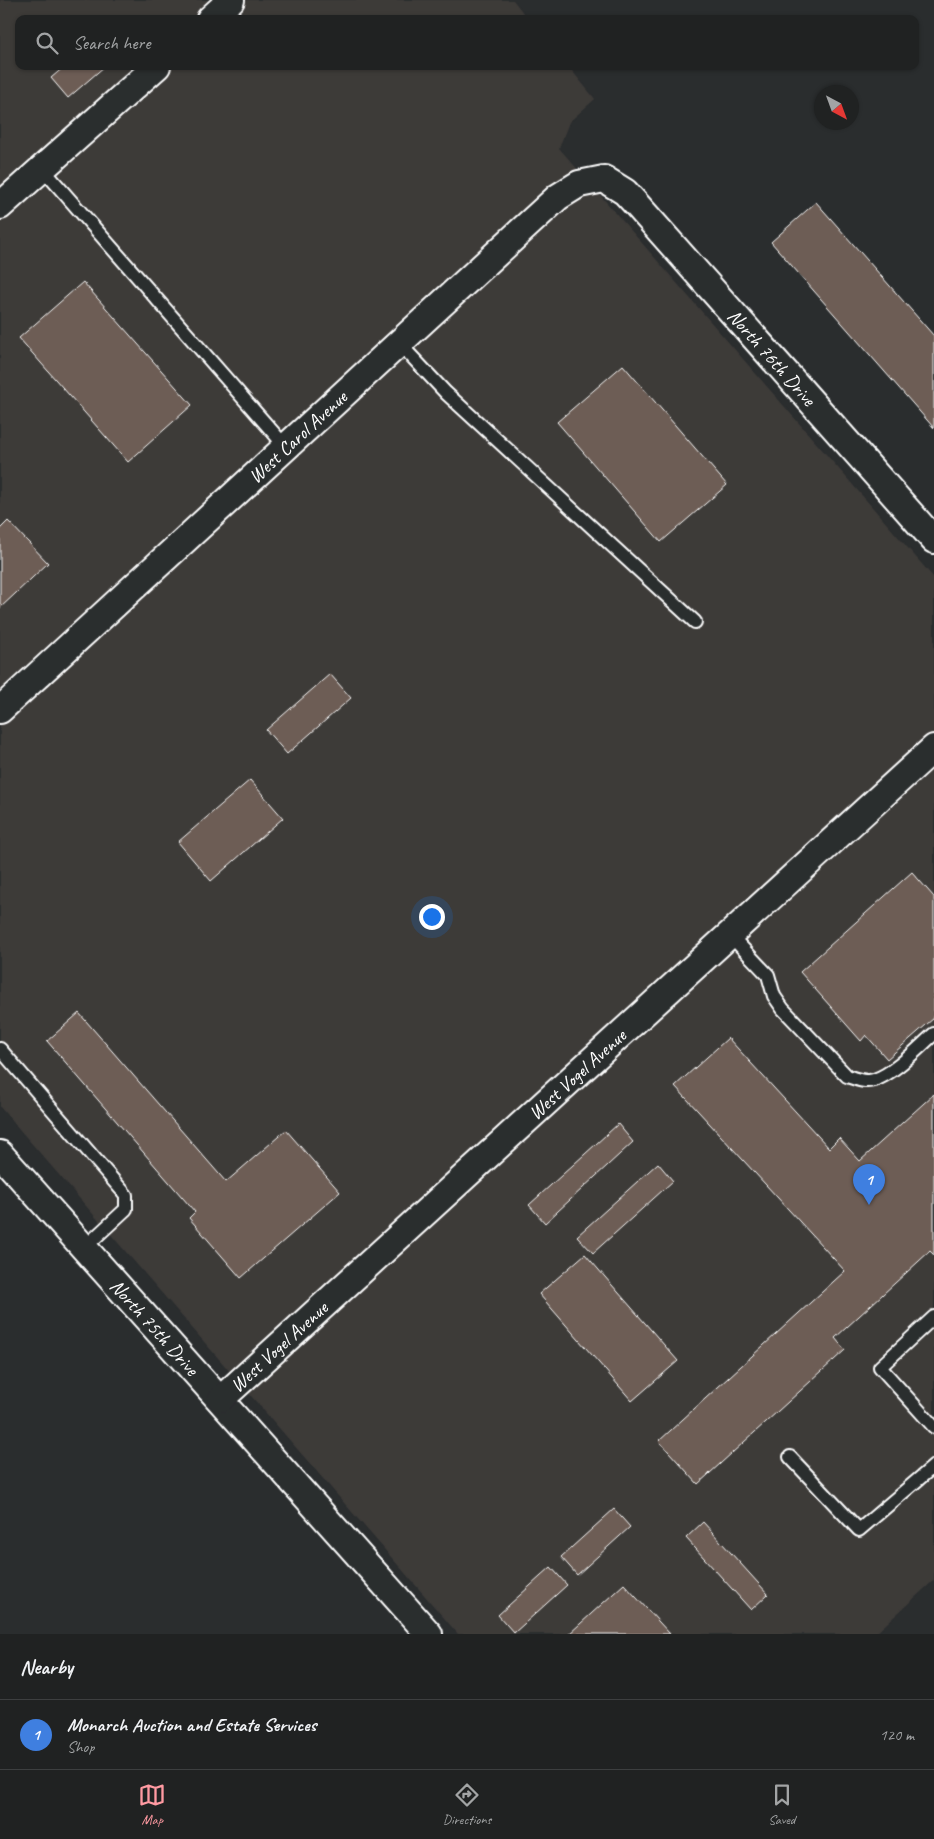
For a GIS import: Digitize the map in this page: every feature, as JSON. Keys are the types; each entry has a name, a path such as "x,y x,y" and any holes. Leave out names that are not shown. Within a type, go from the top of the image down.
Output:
{"street":[{"path":"215,15 232,0"},
{"path":"0,206 153,70"},
{"name":"West Carol Avenue","path":"0,710 558,197 579,184 604,179"},
{"name":"North 76th Drive","path":"604,179 625,192 637,205 934,540"},
{"name":"West Vogel Avenue","path":"221,1399 934,748"},
{"name":"North 75th Drive","path":"0,1154 221,1399 429,1634"}],"lane":[{"path":"43,169 286,447"},
{"path":"399,343 446,394 695,622"},
{"path":"730,935 768,975 774,996 783,1009 847,1076 859,1081 874,1080 891,1071 934,1034"},
{"path":"0,1049 126,1195 126,1209 84,1248"},
{"path":"934,1317 880,1367 934,1427"},
{"path":"790,1457 859,1530 934,1466"}],"shaded area":[{"path":"0,0 513,0 525,15 15,15 15,70 571,70 595,99 569,122 559,148 934,578 934,1580 875,1634 458,1634 0,1107"}],"building":[{"path":"60,70 100,70 68,98 51,78"},
{"path":"816,202 934,336 934,428 771,242"},
{"path":"83,282 192,405 128,462 19,338"},
{"path":"623,365 727,485 661,542 557,422"},
{"path":"8,521 48,563 0,608 0,529"},
{"path":"330,674 351,698 287,754 266,730"},
{"path":"250,780 283,818 211,881 178,842"},
{"path":"912,872 934,897 934,1018 887,1059 866,1035 861,1041 800,972"},
{"path":"79,1013 226,1182 286,1130 340,1192 241,1278 189,1218 195,1212 47,1041"},
{"path":"728,1038 829,1148 839,1138 860,1161 934,1094 934,1255 930,1251 835,1338 845,1350 698,1484 659,1441 845,1271 675,1086"},
{"path":"618,1124 633,1142 545,1223 529,1205"},
{"path":"658,1163 673,1181 593,1253 577,1236"},
{"path":"585,1254 678,1361 632,1401 539,1294"},
{"path":"614,1509 630,1527 577,1575 561,1557"},
{"path":"703,1522 768,1594 751,1610 686,1538"},
{"path":"551,1567 567,1585 514,1633 498,1615"},
{"path":"624,1584 670,1634 569,1634"}],"place":[{"name":"Monarch Auction and Estate Services","path":"869,1205"}]}
